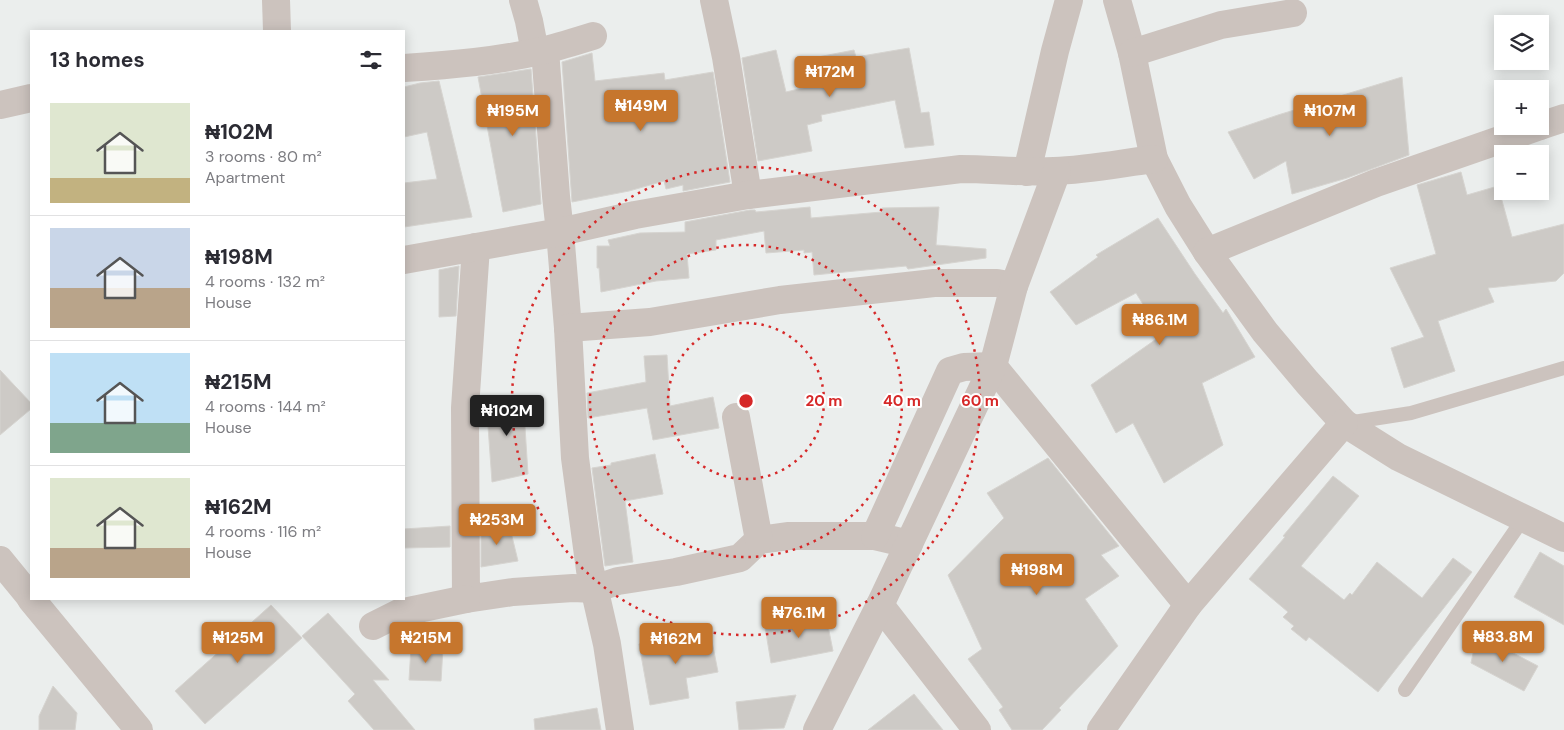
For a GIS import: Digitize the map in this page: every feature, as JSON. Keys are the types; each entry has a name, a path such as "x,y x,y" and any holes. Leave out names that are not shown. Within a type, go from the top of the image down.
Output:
{"street":[{"path":"276,0 278,30"},
{"path":"523,0 540,51 560,232 568,328 575,458 582,520 594,589 603,626 620,730"},
{"path":"1027,172 1055,51 1069,0"},
{"path":"1117,0 1132,53 1154,159 1178,206 1207,252 1265,332 1344,423 1398,457 1564,538"},
{"path":"718,1 748,195"},
{"path":"1132,53 1221,25 1293,13"},
{"path":"405,68 452,65 540,51 593,36"},
{"path":"0,105 30,98"},
{"path":"1549,123 1564,118"},
{"path":"1207,252 1376,184 1515,135"},
{"path":"405,260 748,195 952,170 1057,171 1154,159"},
{"path":"817,730 880,605 993,366 1014,286 1057,171"},
{"path":"466,599 465,408 476,247"},
{"path":"568,328 650,322 780,300 898,286 934,283 997,283 1014,286"},
{"path":"875,536 950,371 964,367 993,366"},
{"path":"993,366 1188,605"},
{"path":"736,417 759,540"},
{"path":"1101,730 1188,605 1344,423"},
{"path":"372,626 399,613 466,599 513,592 573,588 594,589 618,581 685,570 740,558 759,540 789,536 875,536 909,544"},
{"path":"0,560 30,598"},
{"path":"32,600 139,730"},
{"path":"880,605 977,730"}],"lane":[{"path":"1344,423 1411,413 1564,368"},
{"path":"1405,690 1523,519"}],"building":[{"path":"909,48 921,113 929,112 934,145 905,148 895,100 821,115 822,121 807,125 812,151 758,161 742,58 776,50 786,92 824,83 818,57 854,50 856,57"},
{"path":"592,53 595,81 664,73 665,80 713,72 730,182 683,191 683,185 666,189 664,181 629,191 572,202 562,62"},
{"path":"531,69 541,204 503,212 478,77"},
{"path":"1402,77 1409,155 1347,178 1292,194 1286,161 1254,179 1228,132 1278,115"},
{"path":"439,81 472,217 405,227 405,183 437,179 427,132 405,137 405,87"},
{"path":"1461,172 1467,195 1494,187 1494,200 1502,200 1512,237 1564,224 1564,273 1556,281 1488,288 1494,302 1438,321 1455,371 1404,388 1391,348 1424,337 1390,268 1436,254 1417,185"},
{"path":"810,207 811,218 882,212 882,208 939,207 936,245 986,249 986,258 908,269 906,266 814,275 812,252 804,253 804,250 766,253 764,231 716,240 716,250 687,254 689,278 656,281 601,292 599,268 597,268 597,246 610,246 608,240 640,233 685,232 685,222 750,210 755,210 756,212"},
{"path":"1158,218 1223,313 1226,309 1255,357 1202,383 1223,445 1164,483 1133,423 1116,433 1091,385 1162,335 1136,293 1076,325 1050,292 1098,257 1096,255"},
{"path":"459,266 456,316 439,317 439,270"},
{"path":"667,355 670,406 713,397 719,428 653,440 647,408 588,418 587,393 646,382 644,356"},
{"path":"0,370 30,402 30,410 0,435"},
{"path":"523,396 528,474 492,482 486,398"},
{"path":"655,454 663,494 625,501 633,562 605,566 592,468"},
{"path":"1048,458 1119,546 1101,555 1119,576 1085,599 1118,646 1059,708 1061,710 1042,730 1012,730 999,710 1003,707 968,659 982,649 948,575 1004,518 987,493"},
{"path":"1333,476 1359,496 1301,566 1344,600 1350,593 1352,595 1377,562 1422,598 1453,558 1472,572 1378,692 1309,637 1306,641 1291,629 1294,626 1283,617 1288,612 1249,579"},
{"path":"509,524 518,561 481,567 481,528"},
{"path":"450,526 450,547 405,548 405,529"},
{"path":"1540,552 1564,566 1564,625 1514,597"},
{"path":"271,605 302,638 205,724 175,691"},
{"path":"328,613 389,680 373,680 415,730 374,730 348,701 355,694 302,636"},
{"path":"826,616 833,651 771,663 765,627"},
{"path":"710,631 718,672 686,678 689,698 650,705 639,644"},
{"path":"1477,634 1538,666 1524,691 1471,663"},
{"path":"411,647 443,648 441,681 409,680"},
{"path":"53,686 77,713 75,730 39,730 39,716"},
{"path":"914,694 943,730 868,730"},
{"path":"796,695 784,728 739,730 736,702"},
{"path":"597,708 601,730 535,730 534,719"}]}
